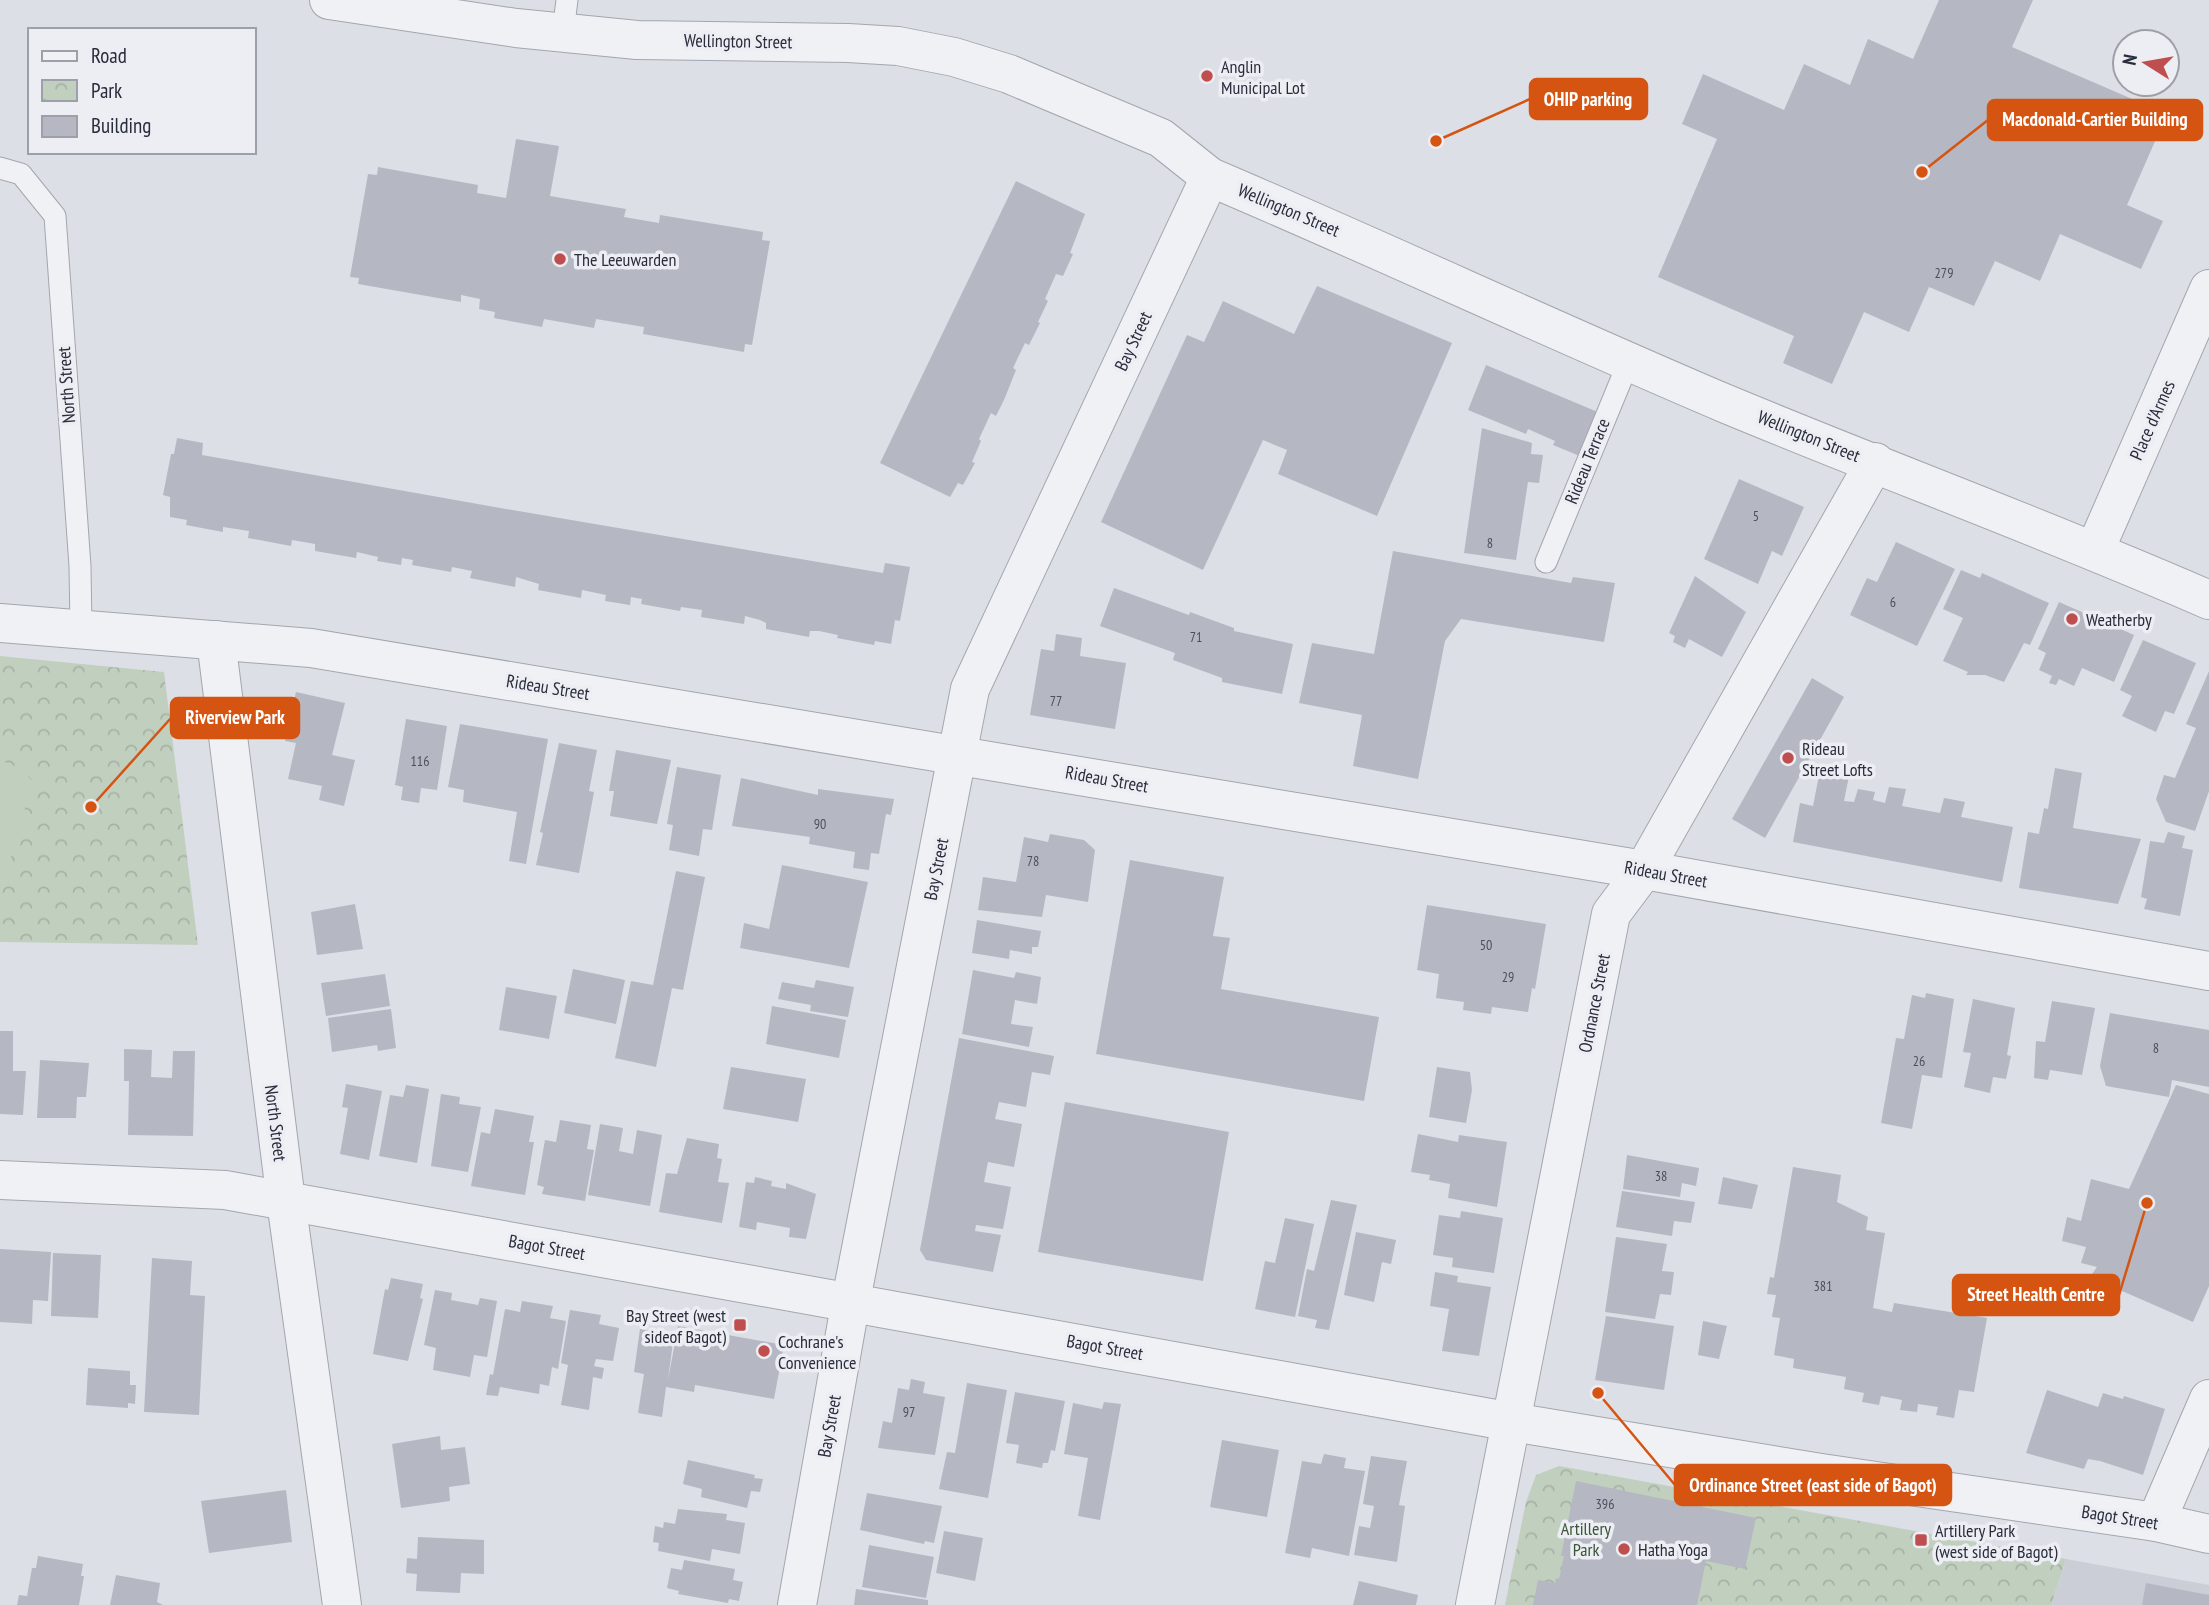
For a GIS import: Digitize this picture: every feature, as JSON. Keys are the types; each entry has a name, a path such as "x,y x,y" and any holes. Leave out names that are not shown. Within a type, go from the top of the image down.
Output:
{"street":[{"name":"Wellington Street","path":"329,0 565,16 637,40 898,46 954,57 1009,74 1161,138 1210,177 1629,361 2095,550 2209,600"},
{"name":"Bay Street","path":"797,1605 851,1300 946,817 955,753 970,689 1210,177"},
{"name":"Place d'Armes","path":"2095,550 2209,289"},
{"name":"Ordnance Street","path":"1475,1605 1611,914 1644,870 1875,462"},
{"name":"Rideau Street","path":"0,623 311,648 955,753 1644,870 2209,971"},
{"name":"North Street","path":"216,640 286,1201 342,1605"},
{"name":"Bagot Street","path":"0,1180 225,1190 851,1300 1512,1422 1821,1473 2156,1522 2209,1534"},
{"path":"2156,1522 2209,1399"}],"lane":[{"name":"North Street","path":"0,168 21,174 55,216 80,566 81,629"},
{"name":"Rideau Terrace","path":"1546,562 1629,361"}],"shaded area":[{"path":"2066,1559 2209,1585 2209,1605 2051,1605"}],"green space":[{"path":"0,656 164,672 198,945 0,942"},
{"path":"0,760 17,767 33,781 0,895"},
{"name":"Artillery Park","path":"1559,1466 2066,1559 2051,1605 1505,1605 1526,1502 1536,1475"}],"building":[{"path":"1939,0 2033,0 2012,47 2111,90 2111,98 2130,98 2167,114 2127,205 2163,221 2141,269 2060,234 2040,281 1995,261 1974,306 1929,287 1909,332 1864,312 1832,384 1783,363 1794,336 1658,277 1717,139 1682,124 1703,74 1784,110 1804,64 1850,85 1868,39 1913,59"},
{"name":"The Leeuwarden","path":"516,139 559,146 550,196 626,209 624,217 659,223 660,215 763,232 762,240 770,241 752,345 745,344 744,352 643,334 644,327 596,319 594,328 544,319 542,327 494,318 495,312 479,309 480,299 461,295 461,302 358,284 359,278 350,277 368,174 377,175 378,167 478,185 477,193 506,198"},
{"path":"1016,181 1085,214 1063,276 1056,274 1045,299 1048,301 1038,322 1040,323 1029,345 1025,343 1013,368 1016,370 996,416 991,413 979,439 981,441 972,462 975,463 963,485 958,483 950,497 880,463"},
{"path":"1317,286 1452,343 1377,516 1278,474 1287,450 1263,440 1203,570 1101,522 1187,335 1204,342 1223,301 1294,334"},
{"path":"1486,365 1600,413 1582,457 1553,445 1555,441 1528,429 1526,434 1468,410"},
{"path":"1482,428 1532,443 1531,454 1543,455 1539,483 1528,482 1516,560 1464,553"},
{"path":"177,438 203,443 202,455 506,509 883,573 885,563 910,567 900,621 895,620 891,644 875,641 874,645 837,638 838,635 819,631 810,631 809,637 766,629 766,623 745,616 744,624 701,617 702,610 681,607 680,611 641,604 642,599 631,597 630,605 605,601 606,595 582,590 581,598 538,590 539,584 516,577 515,587 470,578 472,571 452,567 451,572 412,565 413,560 402,558 401,565 377,561 378,557 357,552 356,558 315,551 315,544 292,540 291,546 248,538 249,531 223,527 223,532 186,525 187,520 170,517 170,497 163,495"},
{"path":"1739,479 1804,507 1782,556 1772,551 1758,584 1704,559"},
{"path":"1896,542 1955,569 1917,646 1850,615 1867,578 1877,582"},
{"path":"1393,551 1571,583 1573,577 1615,583 1604,642 1461,619 1445,641 1418,779 1353,766 1362,715 1299,703 1312,643 1374,654"},
{"path":"1961,570 1980,578 1982,573 2049,603 2030,645 2024,643 2004,682 1985,675 1966,675 1968,672 1943,661 1963,618 1943,609"},
{"path":"1695,576 1746,612 1722,657 1689,639 1685,648 1673,642 1675,636 1669,633"},
{"path":"1114,588 1189,615 1190,612 1234,628 1234,631 1293,644 1282,694 1222,682 1222,678 1173,660 1175,653 1100,626"},
{"path":"2059,602 2134,635 2114,682 2082,668 2074,686 2059,679 2056,685 2049,683 2052,676 2039,670 2046,653 2038,649"},
{"path":"1056,634 1082,638 1080,656 1126,663 1115,729 1030,715 1041,649 1054,651"},
{"path":"2143,640 2196,663 2174,714 2165,711 2156,732 2122,716 2132,696 2120,690"},
{"path":"2209,671 2209,791 2195,831 2166,822 2156,799 2164,775 2175,778 2196,728 2186,724"},
{"name":"Rideau Street Lofts","path":"1812,678 1844,697 1765,838 1732,819"},
{"path":"296,692 345,703 332,755 355,760 344,806 319,800 322,786 288,779 296,743 285,741"},
{"path":"406,719 447,726 437,790 421,788 419,803 401,800 403,787 395,785"},
{"path":"460,724 548,739 526,864 509,861 517,812 463,802 464,790 448,787"},
{"path":"559,743 597,750 589,791 594,792 579,873 536,865 543,833 540,832"},
{"path":"616,750 671,760 657,824 610,816 614,791 609,791"},
{"path":"677,767 721,775 712,830 703,829 699,856 669,850 673,825 667,824"},
{"path":"2055,768 2082,773 2073,828 2141,839 2118,904 2019,888 2028,832 2039,834 2044,808 2048,809"},
{"path":"1820,770 1849,776 1844,801 1854,802 1858,789 1875,792 1873,800 1885,803 1889,787 1906,789 1902,806 1940,813 1944,798 1955,800 1965,802 1961,817 2013,827 2002,882 1793,842 1800,803 1813,806"},
{"path":"741,778 818,795 818,789 894,799 891,815 886,814 879,854 871,853 869,870 853,868 855,852 809,844 810,837 732,826"},
{"path":"2168,832 2185,836 2182,848 2193,850 2180,916 2144,909 2147,899 2141,897 2150,841 2164,843"},
{"path":"1050,834 1084,840 1095,850 1088,902 1046,895 1042,917 978,910 983,877 1016,882 1024,837 1048,842"},
{"path":"1130,860 1224,877 1213,936 1230,938 1221,989 1379,1017 1364,1101 1096,1054"},
{"path":"782,865 868,882 849,968 740,948 744,923 769,929"},
{"path":"676,871 705,877 683,990 672,988 656,1067 615,1058 631,981 653,985"},
{"path":"355,904 363,949 317,955 311,912"},
{"path":"1427,905 1546,924 1535,989 1532,988 1528,1012 1492,1007 1491,1014 1463,1010 1464,1002 1436,998 1439,974 1417,970"},
{"path":"977,920 1041,931 1038,947 1032,947 1032,954 1010,950 1009,959 972,953"},
{"path":"573,969 625,980 616,1024 564,1013"},
{"path":"973,970 1014,978 1016,972 1041,977 1037,1004 1015,1000 1011,1024 1033,1027 1029,1047 962,1034"},
{"path":"385,974 390,1006 326,1016 321,983"},
{"path":"816,980 854,987 848,1017 810,1011 811,1005 778,999 782,982 814,988"},
{"path":"506,987 557,996 549,1039 499,1030"},
{"path":"1926,993 1954,999 1942,1078 1922,1075 1912,1129 1881,1123 1896,1038 1904,1039 1912,995 1925,998"},
{"path":"1973,999 2015,1008 2006,1079 1993,1077 1990,1093 1964,1087 1971,1053 1963,1052"},
{"path":"2052,1001 2095,1008 2082,1075 2050,1070 2048,1080 2034,1078 2036,1041 2045,1042"},
{"path":"772,1006 846,1020 839,1058 766,1044"},
{"path":"391,1009 396,1048 378,1051 377,1045 332,1052 328,1018"},
{"path":"2110,1013 2209,1030 2209,1087 2172,1080 2169,1097 2106,1086 2100,1066"},
{"path":"0,1031 13,1031 13,1071 26,1071 23,1115 0,1114"},
{"path":"959,1038 1054,1056 1050,1075 1032,1072 1026,1107 999,1102 995,1119 1022,1124 1014,1167 988,1162 984,1182 1011,1187 1003,1229 976,1225 975,1231 1001,1235 993,1272 926,1260 920,1250"},
{"path":"124,1049 152,1050 151,1077 172,1078 173,1051 195,1051 193,1136 128,1135 129,1081 124,1081"},
{"path":"40,1060 89,1063 86,1097 77,1097 76,1118 37,1118"},
{"path":"731,1067 806,1079 798,1122 723,1109"},
{"path":"1437,1067 1470,1072 1472,1090 1466,1123 1429,1117"},
{"path":"346,1084 382,1091 369,1160 340,1154 348,1108 342,1107"},
{"path":"406,1085 429,1089 417,1163 379,1156 390,1095 403,1097"},
{"path":"2176,1085 2209,1094 2209,1286 2193,1322 2090,1277 2097,1267 2081,1263 2086,1247 2062,1241 2067,1217 2081,1221 2091,1179 2129,1189"},
{"path":"441,1094 460,1097 459,1104 481,1107 468,1172 431,1166"},
{"path":"1065,1102 1229,1132 1203,1281 1038,1252"},
{"path":"495,1109 534,1116 529,1142 534,1142 525,1195 471,1186 481,1132 490,1134"},
{"path":"560,1120 591,1125 587,1149 594,1150 585,1201 542,1194 544,1187 537,1185 545,1140 556,1142"},
{"path":"600,1124 623,1128 619,1151 633,1154 637,1130 662,1135 650,1206 588,1195"},
{"path":"1418,1134 1458,1142 1459,1135 1507,1142 1497,1207 1448,1198 1450,1184 1429,1180 1430,1175 1411,1172"},
{"path":"687,1138 719,1144 717,1158 722,1159 718,1182 729,1183 722,1223 659,1212 666,1173 677,1174"},
{"path":"1627,1155 1699,1168 1696,1186 1682,1183 1680,1197 1623,1189"},
{"path":"1793,1167 1841,1175 1837,1202 1868,1217 1866,1230 1885,1233 1873,1308 1892,1312 1894,1303 1987,1318 1974,1392 1959,1390 1954,1418 1936,1415 1938,1407 1918,1404 1917,1412 1900,1410 1902,1400 1881,1396 1879,1405 1862,1402 1864,1393 1844,1389 1846,1377 1793,1368 1794,1359 1774,1355 1780,1318 1772,1317 1776,1295 1767,1294 1770,1277 1774,1278"},
{"path":"755,1177 772,1181 771,1186 786,1189 786,1183 816,1194 806,1239 789,1237 790,1228 757,1222 756,1230 739,1227 746,1182 754,1183"},
{"path":"1723,1177 1758,1185 1752,1209 1718,1204"},
{"path":"1622,1191 1695,1202 1691,1223 1674,1221 1672,1236 1616,1227"},
{"path":"1331,1200 1357,1205 1329,1330 1315,1328 1317,1320 1298,1316 1307,1269 1314,1271"},
{"path":"1461,1211 1503,1218 1494,1273 1452,1267 1453,1258 1433,1255 1439,1215 1460,1218"},
{"path":"1285,1218 1314,1224 1295,1317 1255,1309 1265,1261 1275,1263"},
{"path":"1356,1232 1396,1240 1391,1264 1382,1262 1374,1302 1344,1295"},
{"path":"1616,1237 1667,1244 1662,1271 1674,1272 1671,1295 1660,1294 1655,1319 1605,1312"},
{"path":"0,1249 51,1252 48,1301 33,1300 32,1324 0,1322"},
{"path":"53,1253 101,1255 98,1318 51,1316"},
{"path":"152,1258 192,1261 190,1295 205,1296 199,1415 144,1412"},
{"path":"1435,1272 1458,1276 1457,1282 1491,1287 1479,1356 1442,1351 1449,1309 1430,1306"},
{"path":"391,1278 423,1284 420,1298 423,1299 408,1361 373,1354 385,1289 388,1290"},
{"path":"435,1290 452,1293 451,1300 478,1305 480,1298 497,1301 487,1357 474,1355 470,1377 433,1370 436,1348 424,1345"},
{"path":"522,1301 553,1306 550,1318 566,1321 558,1369 552,1367 549,1386 540,1384 539,1394 500,1387 498,1396 486,1395 490,1374 493,1375 505,1309 520,1312"},
{"path":"570,1310 601,1315 599,1324 619,1328 613,1361 596,1359 594,1366 604,1368 602,1379 593,1377 589,1410 561,1405 568,1365 561,1363"},
{"path":"1606,1316 1674,1326 1664,1390 1595,1380"},
{"path":"1703,1321 1727,1326 1719,1359 1698,1355"},
{"path":"678,1326 784,1345 774,1399 695,1385 694,1392 666,1387 662,1417 638,1413 644,1374 634,1372 640,1329 674,1334 668,1380"},
{"path":"88,1368 130,1371 130,1385 136,1385 135,1404 128,1403 128,1408 86,1405"},
{"path":"911,1379 925,1382 923,1393 945,1397 935,1455 878,1448 883,1421 892,1423 898,1388 909,1390"},
{"path":"967,1383 1007,1390 988,1498 939,1489 947,1452 955,1453"},
{"path":"2047,1390 2098,1407 2103,1393 2123,1399 2124,1396 2165,1409 2143,1475 2100,1461 2088,1459 2084,1469 2026,1453"},
{"path":"1015,1392 1065,1401 1055,1451 1051,1450 1048,1463 1043,1463 1042,1468 1016,1463 1019,1445 1006,1443"},
{"path":"1104,1402 1121,1404 1100,1520 1078,1516 1088,1458 1064,1454 1073,1403 1102,1409"},
{"path":"440,1436 441,1450 465,1447 470,1484 449,1487 450,1501 401,1508 392,1444"},
{"path":"1222,1440 1279,1450 1267,1517 1210,1507"},
{"path":"1324,1454 1346,1458 1344,1468 1365,1471 1349,1556 1312,1548 1310,1558 1285,1553 1302,1461 1321,1464"},
{"path":"1371,1456 1407,1461 1399,1505 1405,1506 1397,1562 1354,1555 1359,1526 1370,1528 1374,1506 1363,1504"},
{"path":"688,1460 755,1475 754,1478 763,1479 760,1492 751,1491 747,1508 701,1497 702,1489 683,1484"},
{"path":"1576,1481 1756,1518 1745,1569 1706,1561 1697,1605 1533,1605 1538,1580 1555,1583 1556,1578 1559,1579"},
{"path":"286,1490 292,1542 209,1553 201,1501"},
{"path":"867,1493 942,1506 934,1543 925,1541 924,1544 860,1530"},
{"path":"678,1509 727,1514 726,1520 745,1523 740,1554 712,1549 710,1561 658,1551 659,1543 653,1542 655,1526 663,1528 664,1522 675,1524"},
{"path":"944,1531 983,1538 975,1581 936,1573"},
{"path":"418,1537 484,1540 484,1574 461,1573 460,1593 416,1591 417,1574 406,1573 407,1558 417,1559"},
{"path":"869,1545 934,1557 926,1598 862,1587"},
{"path":"38,1556 83,1564 81,1576 84,1576 79,1605 17,1605 19,1595 27,1596 32,1568 36,1568"},
{"path":"684,1560 735,1569 733,1580 743,1582 739,1601 729,1599 728,1603 678,1594 679,1591 667,1588 671,1568 682,1570"},
{"path":"116,1575 160,1583 157,1602 163,1605 110,1605"},
{"path":"1359,1581 1418,1595 1416,1605 1353,1605"},
{"path":"2146,1583 2209,1595 2209,1605 2142,1605"},
{"path":"856,1589 928,1600 928,1605 854,1605"}],"place":[{"name":"Anglin Municipal Lot","path":"1207,76"},
{"name":"OHIP parking","path":"1436,141"},
{"name":"Macdonald-Cartier Building","path":"1922,172"},
{"name":"The Leeuwarden","path":"560,259"},
{"name":"Weatherby","path":"2072,619"},
{"name":"Rideau Street Lofts","path":"1788,758"},
{"name":"Riverview Park","path":"91,807"},
{"name":"Street Health Centre","path":"2147,1203"},
{"name":"Bay Street (west sideof Bagot)","path":"740,1325"},
{"name":"Cochrane's Convenience","path":"764,1351"},
{"name":"Ordinance Street (east side of Bagot)","path":"1598,1393"},
{"name":"Artillery Park (west side of Bagot)","path":"1921,1540"},
{"name":"Hatha Yoga","path":"1624,1549"}]}
